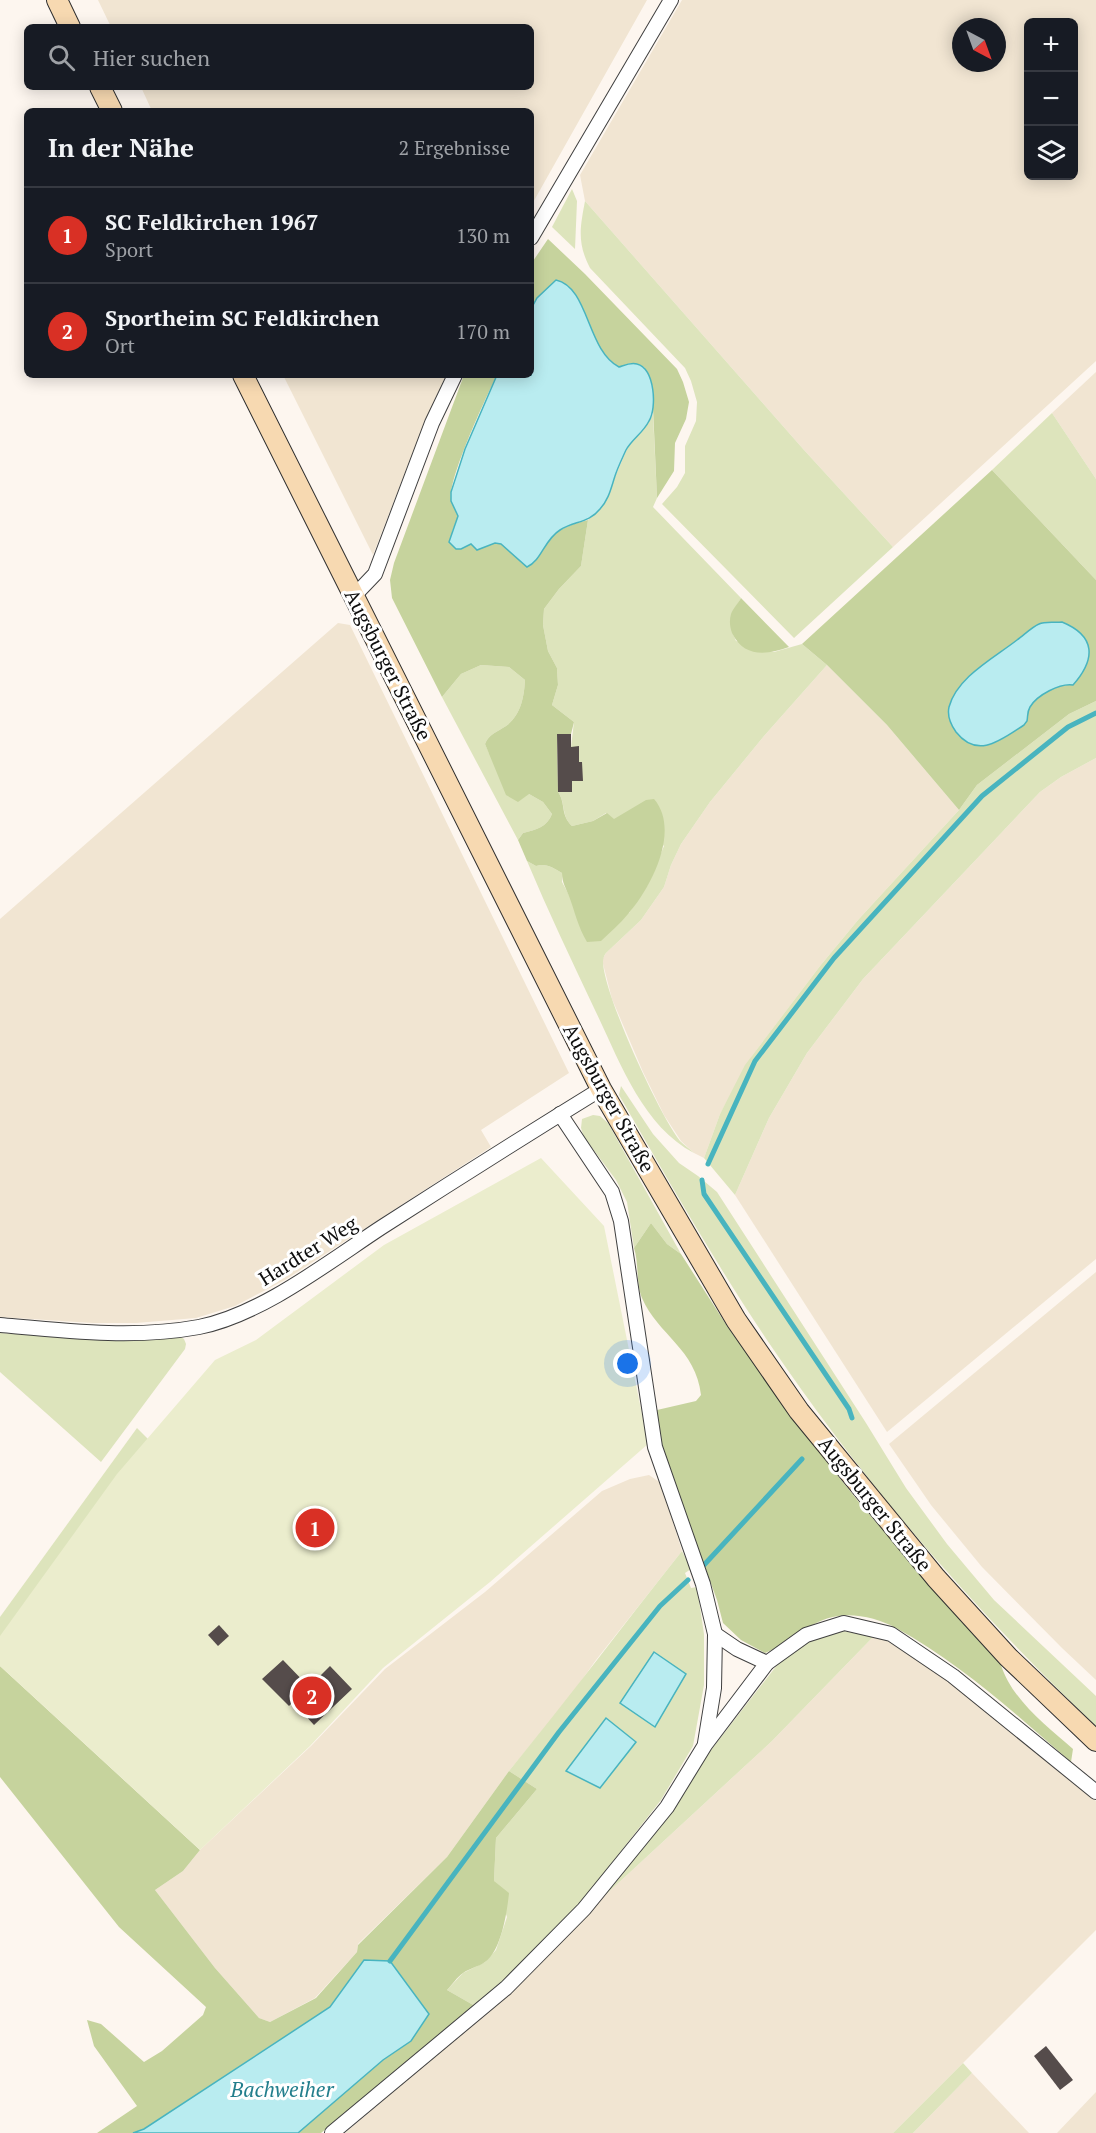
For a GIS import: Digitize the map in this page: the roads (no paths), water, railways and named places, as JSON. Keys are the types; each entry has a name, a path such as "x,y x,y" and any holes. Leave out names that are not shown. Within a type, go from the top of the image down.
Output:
{"main road":[{"path":"57,0 69,24"},
{"path":"102,90 110,108"},
{"name":"Augsburger Straße","path":"244,378 601,1089 736,1320 799,1411 936,1578 1008,1657 1096,1741"}],"street":[{"path":"534,233 671,0"},
{"path":"353,597 375,574 432,423 454,378"},
{"name":"Hardter Weg","path":"0,1325 94,1333 138,1333 200,1327 219,1321 264,1302 291,1286 601,1089"},
{"path":"560,1114 612,1192 621,1221 655,1447 703,1584 715,1634 714,1688 705,1745"},
{"path":"332,2133 497,1996 584,1909 667,1807 705,1745 767,1663 806,1635 844,1623 891,1634 953,1676 1096,1792"},
{"path":"715,1634 737,1649 767,1663"}],"water":[{"path":"556,280 567,285 582,306 600,348 608,359 619,367 637,364 648,373 653,389 653,407 647,425 626,450 609,493 596,514 560,530 550,539 536,560 527,567 501,544 495,543 477,550 471,544 456,549 449,542 458,516 451,501 451,492 465,449 496,378 534,378 534,304"},
{"path":"1062,622 1081,634 1089,649 1086,666 1073,685 1056,688 1043,694 1029,709 1024,725 999,741 981,746 964,740 954,729 949,714 953,696 960,686 977,669 1034,627 1044,623"},
{"path":"654,1652 686,1674 655,1727 620,1703"},
{"path":"606,1718 636,1742 600,1788 566,1771"},
{"name":"Bachweiher","path":"364,1960 390,1961 429,2014 411,2041 383,2060 298,2133 133,2133 144,2129 330,2007"}],"waterway":[{"path":"708,1164 755,1061 834,958 982,796 1068,727 1096,713"},
{"path":"702,1180 704,1194 849,1409 852,1418"},
{"path":"704,1565 802,1459"},
{"path":"390,1961 559,1732 660,1606 688,1580"}],"place":[{"name":"SC Feldkirchen 1967","path":"315,1528"},
{"name":"Sportheim SC Feldkirchen","path":"312,1696"}]}
